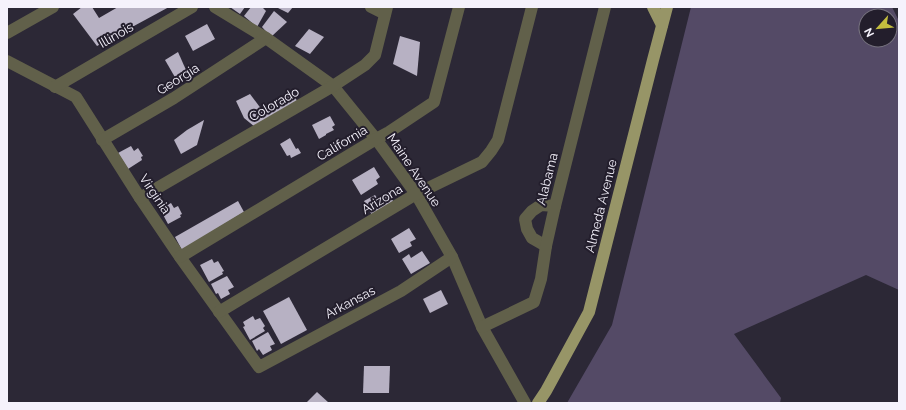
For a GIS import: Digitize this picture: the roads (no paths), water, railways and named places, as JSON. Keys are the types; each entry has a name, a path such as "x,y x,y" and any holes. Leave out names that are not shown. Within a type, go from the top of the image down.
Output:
{"main road":[{"path":"653,7 662,25"},
{"name":"Almeda Avenue","path":"538,403 589,312 667,7"}],"street":[{"path":"7,33 53,7"},
{"name":"Illinois","path":"55,87 192,7"},
{"name":"Maine Avenue","path":"215,7 266,38 333,86 376,139 416,194 452,257 482,327 525,403"},
{"path":"371,7 386,11"},
{"name":"California","path":"180,257 389,132 434,102 459,7"},
{"name":"Arizona","path":"219,312 416,194 482,162 498,140 532,7"},
{"name":"Alabama","path":"482,327 534,302 541,279 546,246 555,206 605,7"},
{"name":"Colorado","path":"140,198 333,86 365,65 375,55 386,11"},
{"name":"Georgia","path":"102,140 174,98 266,38"},
{"name":"Virginia","path":"7,61 76,97 140,198 259,368"},
{"path":"546,246 532,238 527,228 525,219 532,211 541,205 555,206"},
{"name":"Arkansas","path":"259,368 401,291 452,257"}]}
